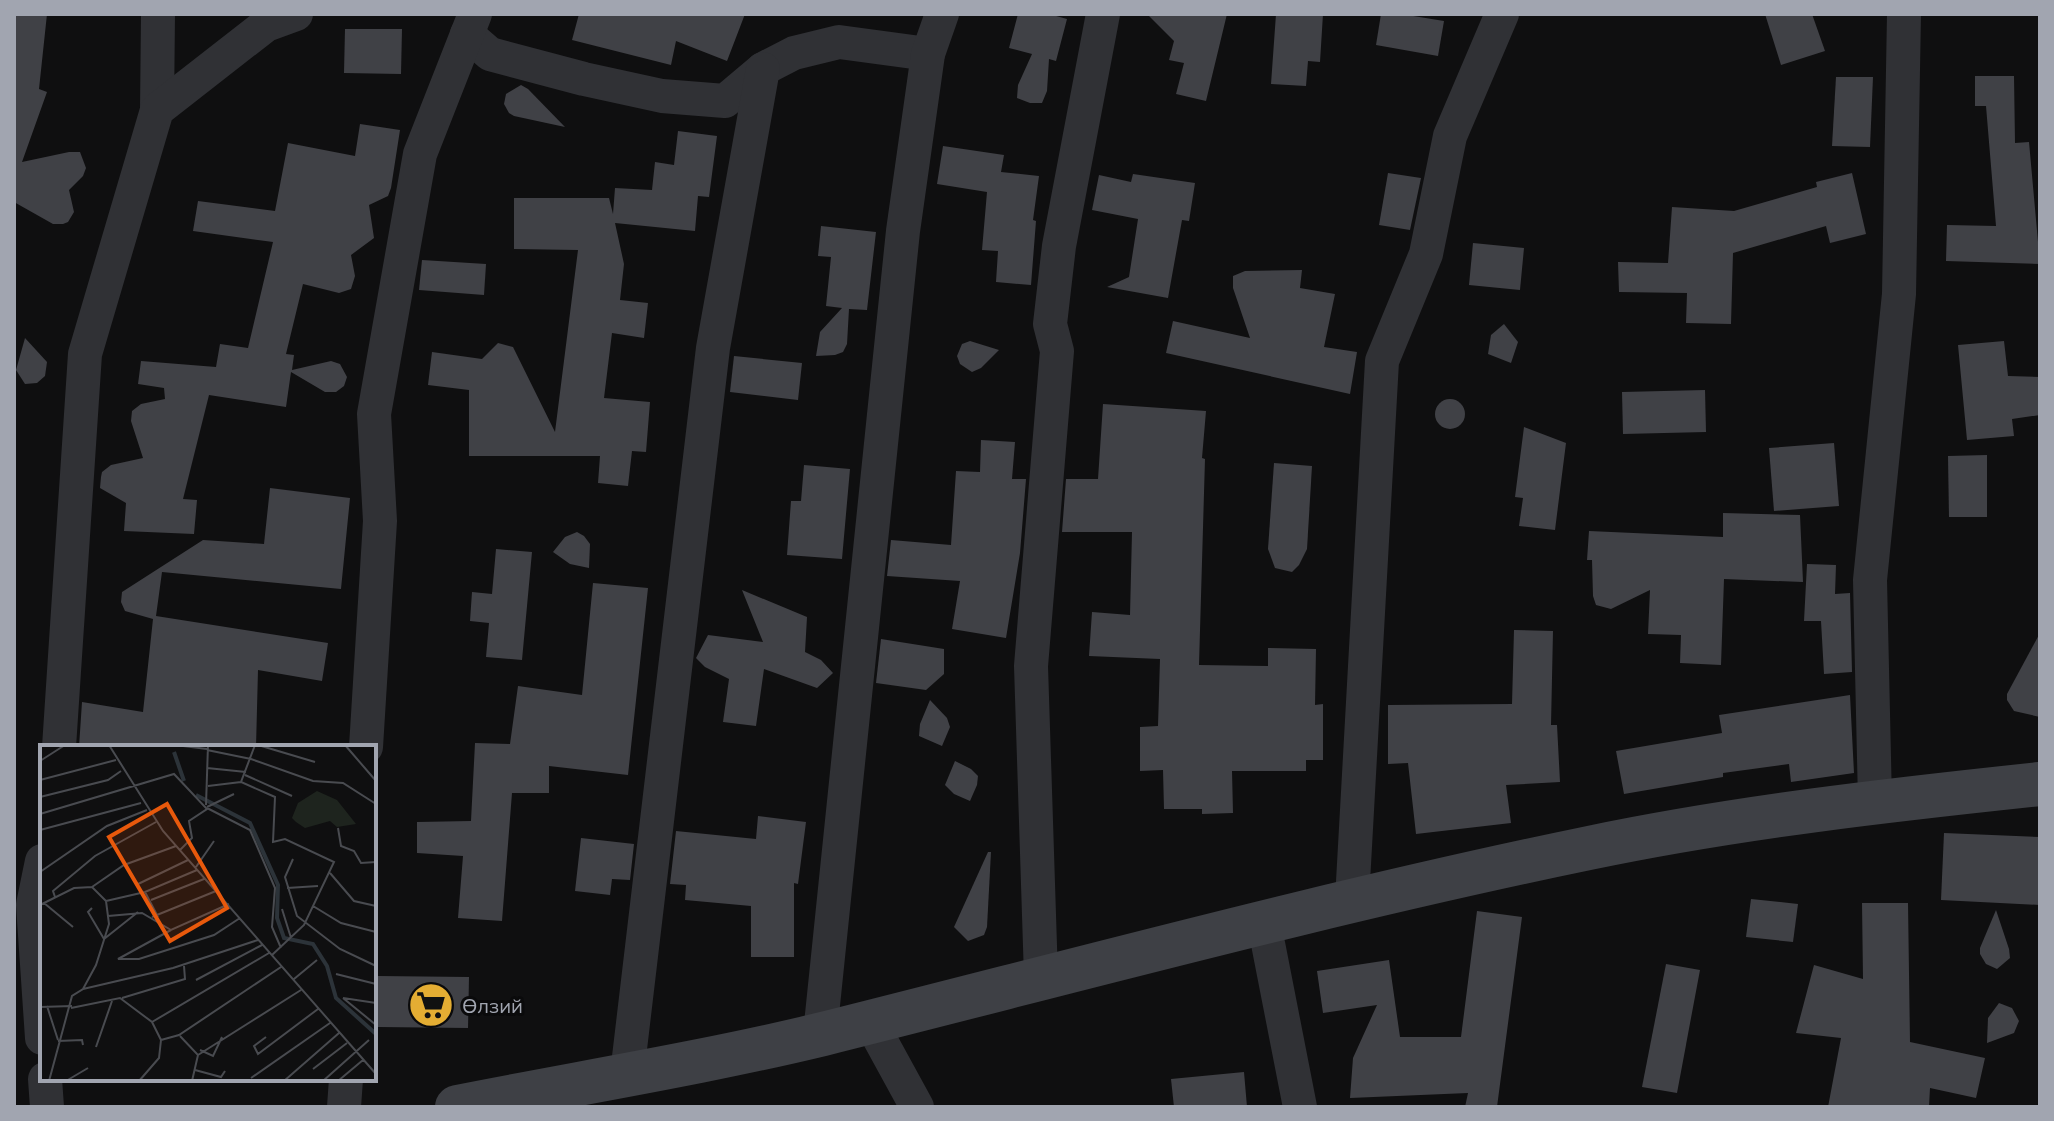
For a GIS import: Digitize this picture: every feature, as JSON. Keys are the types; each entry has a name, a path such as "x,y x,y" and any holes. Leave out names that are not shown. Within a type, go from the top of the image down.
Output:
{"main road":[{"path":"457,1107 820,1034 1352,900 1592,847 1875,802 2040,784"}],"street":[{"path":"59,745 85,354 157,110 158,14"},
{"path":"157,110 266,25 296,14"},
{"path":"820,1034 901,247 928,54 942,14"},
{"path":"1041,977 1031,666 1057,351 1050,324 1059,246 1103,14"},
{"path":"1352,900 1382,361 1426,254 1450,136 1502,14"},
{"path":"1875,802 1870,580 1899,294 1904,14"},
{"path":"471,24 490,54 662,96 725,101 763,69 794,53 839,42 928,54"},
{"path":"366,745 380,521 374,414 420,154 471,24"},
{"path":"627,1074 713,348 763,69"},
{"path":"40,871 33,905 40,1008"},
{"path":"1264,923 1300,1107"},
{"path":"870,1021 917,1107"},
{"path":"45,1081 47,1107"},
{"path":"344,1107 346,1081"}],"building":[{"path":"14,14 47,14 39,89 47,92 22,162 80,152 86,168 83,176 69,190 74,212 63,224 53,224 14,202"},
{"path":"579,14 745,14 727,61 676,41 671,65 572,40"},
{"path":"1018,14 1049,14 1067,19 1056,61 1049,59 1047,91 1042,103 1017,98 1018,85 1032,54 1009,48"},
{"path":"1147,14 1227,14 1206,101 1176,94 1184,63 1169,60 1174,41"},
{"path":"1276,14 1323,14 1320,62 1308,61 1306,86 1271,84"},
{"path":"1381,14 1444,21 1438,56 1376,45"},
{"path":"1765,14 1812,14 1825,51 1781,65"},
{"path":"345,29 402,29 401,74 344,73"},
{"path":"1975,76 2014,76 2015,143 2029,142 2040,264 1946,261 1947,225 1996,226 1986,106 1975,106"},
{"path":"1836,77 1873,77 1870,147 1832,146"},
{"path":"521,85 565,127 509,113 504,104 506,94"},
{"path":"360,124 400,130 391,188 388,196 369,205 374,238 351,255 355,276 351,289 339,293 303,284 286,354 294,355 292,370 331,361 340,364 347,377 344,386 336,392 325,392 291,372 286,407 209,395 183,499 197,500 194,534 124,531 126,503 100,488 101,477 102,472 111,465 143,458 131,421 132,411 141,404 165,399 164,388 138,384 141,361 216,367 220,344 248,348 273,242 193,231 198,201 275,211 288,143 355,156"},
{"path":"678,131 717,136 709,197 698,196 695,231 615,223 624,264 620,300 648,303 644,338 612,333 604,398 650,402 646,452 632,451 628,486 598,483 600,456 469,456 469,390 428,385 432,352 482,359 498,343 513,347 555,432 578,250 514,249 514,198 609,198 613,214 615,188 652,190 655,162 674,165"},
{"path":"943,146 1004,155 1001,172 1039,176 1033,220 1036,221 1031,285 996,282 998,251 982,250 987,192 937,184"},
{"path":"1388,173 1421,178 1410,230 1379,225"},
{"path":"1852,173 1866,234 1830,243 1826,226 1733,253 1731,324 1686,323 1687,293 1619,292 1618,262 1668,263 1672,207 1734,211 1817,187 1816,182"},
{"path":"1133,174 1195,183 1189,221 1182,220 1168,298 1107,287 1129,277 1138,219 1092,210 1099,175 1131,182"},
{"path":"821,226 876,232 867,310 849,309 847,344 843,352 816,356 820,332 842,308 826,306 831,257 818,256"},
{"path":"1473,243 1524,248 1520,290 1469,285"},
{"path":"422,260 486,264 484,295 419,290"},
{"path":"1302,270 1300,288 1335,294 1324,347 1357,352 1350,394 1166,353 1173,321 1250,338 1233,288 1233,276 1245,271"},
{"path":"1504,324 1518,342 1511,363 1488,354 1491,335"},
{"path":"25,338 47,362 45,376 37,383 25,384 16,370"},
{"path":"970,341 999,350 981,368 972,372 960,364 957,356 962,344"},
{"path":"2004,341 2008,376 2040,377 2040,415 2012,419 2014,436 1967,440 1958,345"},
{"path":"734,356 802,363 798,400 730,392"},
{"path":"1705,390 1706,432 1623,434 1622,392"},
{"path":"1450,399 1461,403 1465,414 1461,425 1450,429 1439,425 1435,414 1439,403"},
{"path":"1103,404 1206,411 1202,458 1205,459 1199,665 1268,666 1268,648 1316,649 1315,705 1323,704 1323,760 1306,760 1306,771 1232,771 1233,813 1202,814 1202,809 1164,809 1163,770 1140,771 1140,727 1158,726 1160,659 1089,656 1092,612 1130,615 1132,532 1062,532 1066,479 1098,479"},
{"path":"1524,427 1566,443 1555,530 1519,526 1523,498 1515,497"},
{"path":"981,440 1015,442 1012,479 1026,479 1020,553 1006,638 952,629 960,581 887,576 891,540 951,545 956,471 980,472"},
{"path":"1834,443 1839,506 1774,511 1769,448"},
{"path":"1987,455 1987,517 1949,517 1948,456"},
{"path":"1274,463 1312,466 1307,549 1292,572 1275,568 1268,549"},
{"path":"804,465 850,469 842,559 787,555 791,501 801,501"},
{"path":"270,488 350,498 341,589 162,572 156,616 328,643 322,681 258,670 256,745 79,745 82,702 143,712 153,619 125,611 121,602 122,592 203,540 264,544"},
{"path":"1723,513 1800,515 1803,582 1724,579 1721,665 1680,663 1681,635 1648,634 1650,590 1611,609 1596,605 1592,560 1587,560 1589,531 1723,537"},
{"path":"577,532 590,544 589,568 570,564 553,552 565,537"},
{"path":"496,549 532,552 522,660 486,657 489,623 470,621 472,592 492,594"},
{"path":"1807,564 1836,565 1835,594 1850,593 1852,672 1824,674 1821,621 1804,621"},
{"path":"593,583 648,588 628,775 549,766 549,793 512,793 502,921 458,918 463,856 417,853 417,822 471,821 475,743 510,744 518,686 582,695"},
{"path":"742,590 807,617 805,652 821,660 833,673 817,688 764,669 756,726 723,722 729,679 705,667 696,658 708,635 763,642"},
{"path":"1514,630 1553,631 1551,725 1557,725 1560,782 1506,785 1511,823 1416,834 1408,763 1388,764 1388,705 1512,704"},
{"path":"2040,633 2040,717 2014,711 2007,694"},
{"path":"881,639 944,649 944,674 926,690 876,683"},
{"path":"1850,695 1854,773 1791,782 1789,764 1723,773 1723,777 1624,794 1616,751 1722,733 1719,715"},
{"path":"930,700 947,718 950,727 942,746 919,736 920,724"},
{"path":"955,761 978,776 970,801 954,794 945,785"},
{"path":"758,816 806,822 798,884 794,883 794,957 751,957 751,906 685,900 686,885 670,884 676,831 756,839"},
{"path":"1944,833 2040,837 2040,905 1941,900"},
{"path":"581,838 634,844 630,880 612,879 610,895 575,891"},
{"path":"988,852 991,852 987,927 984,935 968,941 954,927"},
{"path":"1751,899 1798,904 1793,942 1746,937"},
{"path":"1862,903 1908,903 1910,1042 1985,1058 1976,1098 1930,1088 1929,1107 1828,1107 1841,1038 1796,1033 1814,965 1863,979"},
{"path":"1996,910 2010,958 1997,969 1986,964 1980,954"},
{"path":"1477,911 1522,917 1497,1107 1465,1107 1468,1093 1350,1098 1353,1058 1377,1005 1323,1013 1317,971 1389,960 1400,1037 1461,1037"},
{"path":"1666,964 1700,970 1677,1093 1642,1087"},
{"path":"378,976 469,977 468,1028 378,1027"},
{"path":"1999,1003 2012,1008 2019,1021 2014,1033 1987,1043 1988,1018"},
{"path":"1244,1072 1247,1107 1174,1107 1171,1079"}],"place":[{"name":"Өлзий","path":"431,1005"}]}
